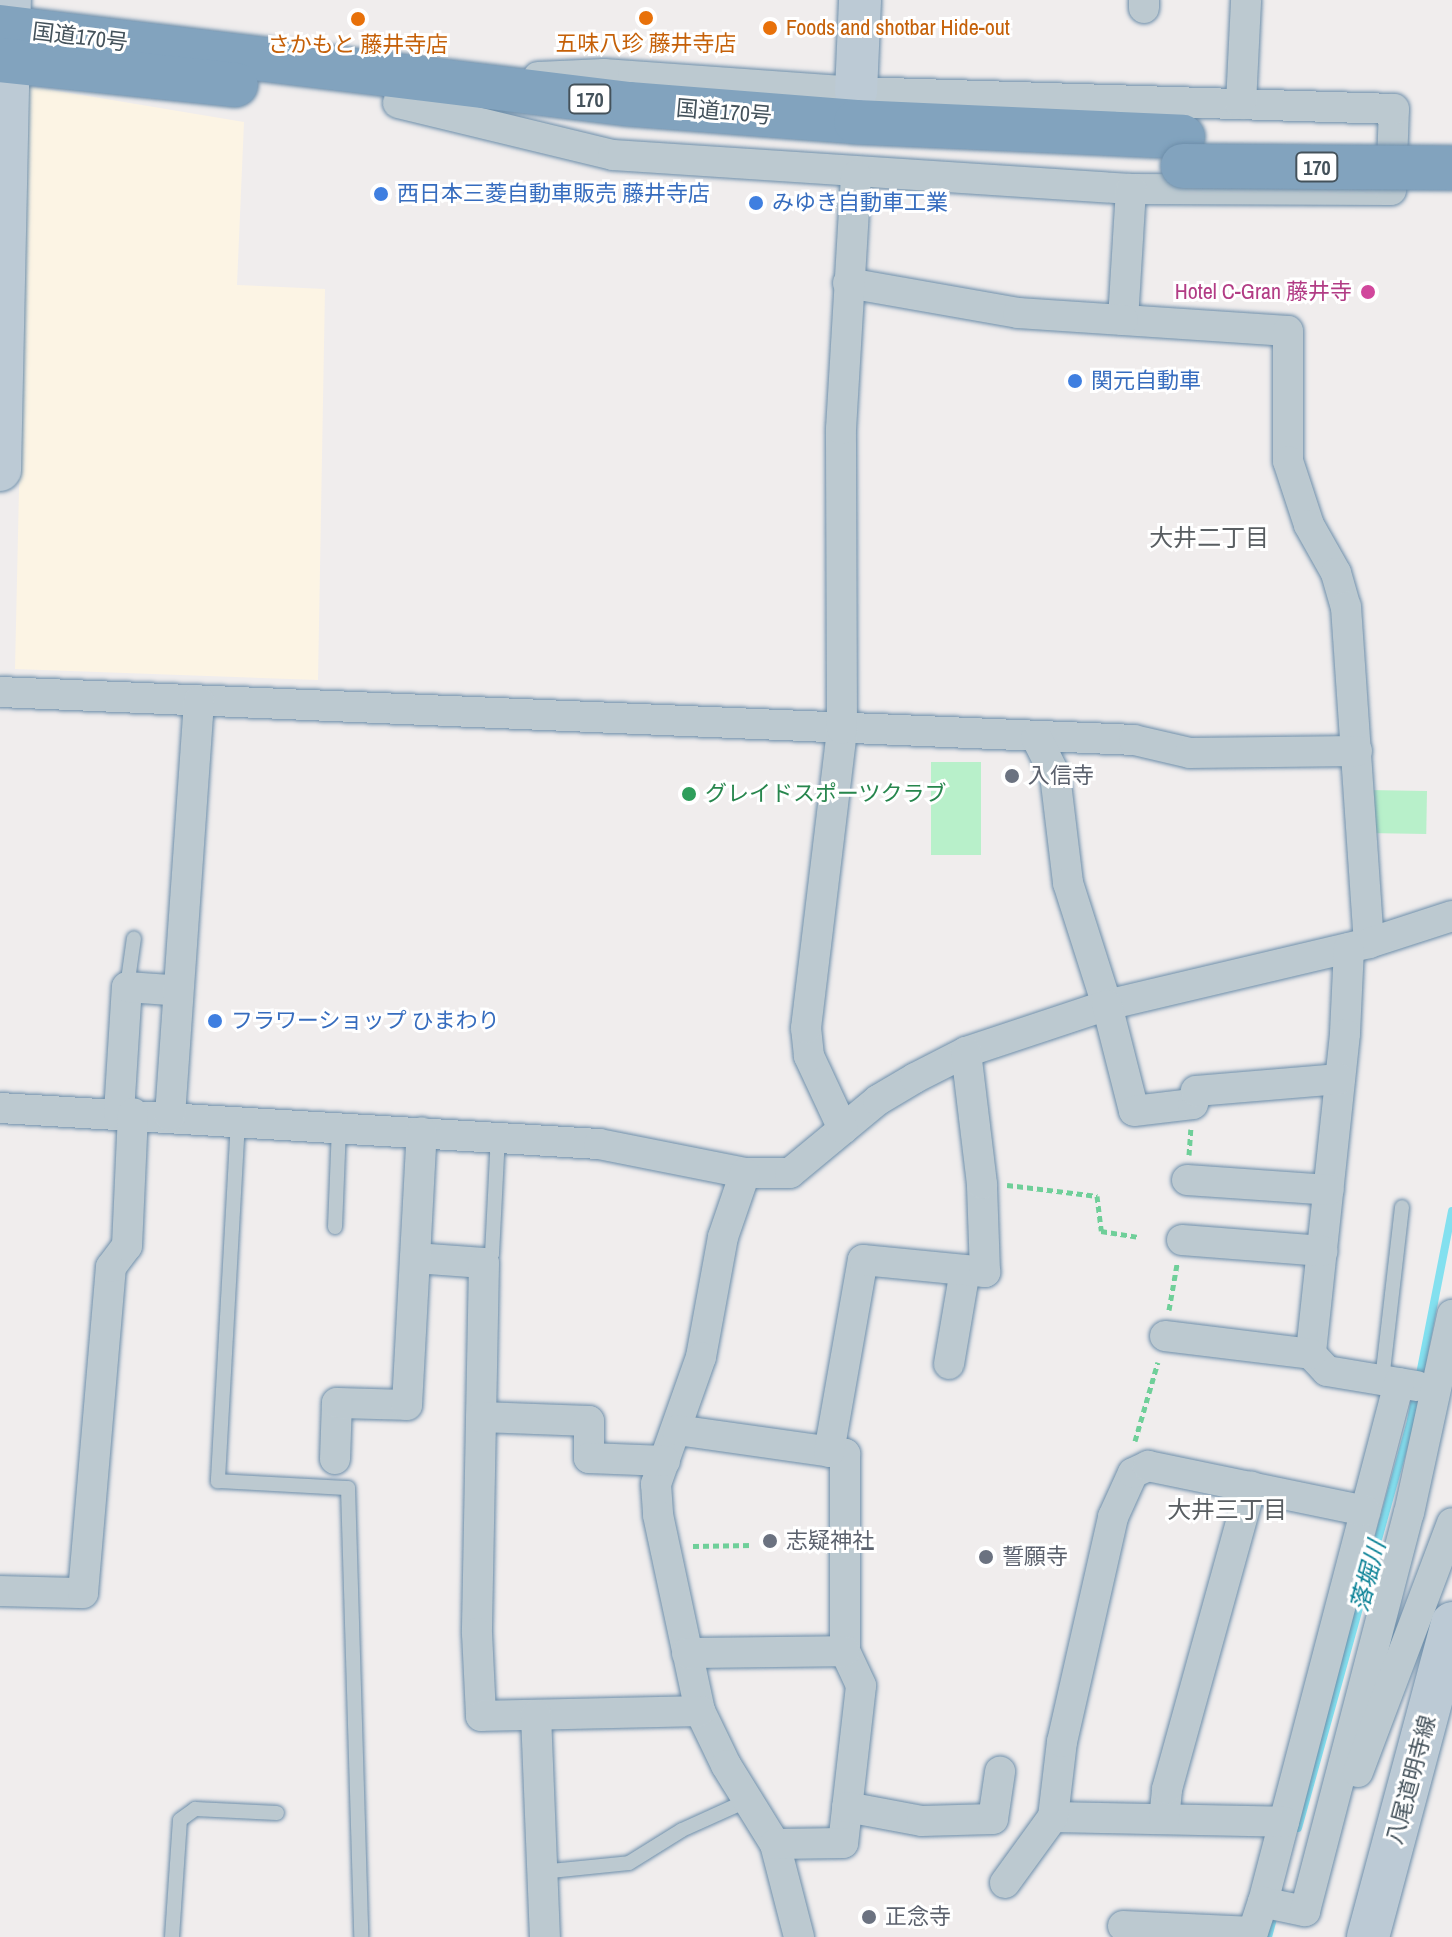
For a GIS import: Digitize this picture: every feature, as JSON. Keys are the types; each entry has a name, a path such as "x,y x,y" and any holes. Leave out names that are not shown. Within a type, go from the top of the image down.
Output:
{"highway":[{"name":"国道170号","path":"6,35 461,81 629,104 1183,152 1452,168"},
{"name":"国道170号","path":"6,35 398,103 861,149 1183,152 1452,140"}],"street":[{"path":"856,92 860,0"},
{"path":"1241,104 1246,0"},
{"path":"0,470 6,35"},
{"path":"398,103 613,155 856,175 1131,189 1391,190 1394,109 856,92 604,74 461,81"},
{"path":"843,1129 809,1056 806,1028 842,729 841,429 856,175"},
{"path":"1123,320 1131,189"},
{"path":"848,283 1018,313 1288,331 1288,461 1309,525 1336,573 1346,607 1357,751 1359,945 1340,1079 1311,1354"},
{"path":"0,692 1134,740 1190,753 1357,751"},
{"path":"170,1116 199,701"},
{"path":"1036,737 1055,775 1068,883 1107,1005 1134,1111 1193,1104 1196,1091 1340,1079"},
{"path":"0,1108 126,1113 599,1144 745,1173 790,1173 878,1100 966,1052 1107,1005 1359,945 1452,916"},
{"path":"0,1591 83,1593 111,1267 127,1246 127,987 166,990"},
{"path":"829,1452 863,1260 985,1272 982,1184 966,1052"},
{"path":"335,1459 337,1403 407,1405 422,1132"},
{"path":"745,1173 723,1237 713,1309 677,1430 656,1484 665,1546 700,1711 775,1844 799,1937"},
{"path":"1187,1180 1329,1190"},
{"path":"1182,1240 1323,1251"},
{"path":"415,1258 484,1263 481,1716 700,1711"},
{"path":"949,1364 965,1270"},
{"path":"1285,1912 1284,1822 1365,1511 1410,1385 1452,1315"},
{"path":"1165,1336 1311,1354 1327,1371 1410,1385"},
{"path":"1285,1912 1410,1385"},
{"path":"481,1417 589,1421 589,1458 665,1461"},
{"path":"677,1430 845,1454 845,1651 861,1686 843,1843 775,1844"},
{"path":"1005,1883 1053,1817 1062,1742 1113,1517 1133,1473 1148,1466 1365,1511"},
{"path":"1164,1819 1167,1789 1251,1486"},
{"path":"1123,1926 1253,1932 1285,1912 1452,1523"},
{"name":"八尾道明寺線","path":"1368,1937 1452,1623"},
{"path":"687,1653 845,1651"},
{"path":"536,1715 545,1937"},
{"path":"847,1807 922,1821 993,1819 1000,1772"},
{"path":"1053,1817 1284,1822"}],"lane":[{"path":"127,987 134,938"},
{"path":"238,1120 218,1481 348,1488 361,1937"},
{"path":"335,1227 339,1127"},
{"path":"484,1263 492,1254 498,1137"},
{"path":"1402,1207 1410,1385"},
{"path":"541,1872 629,1863 682,1830 748,1800"},
{"path":"172,1937 180,1820 195,1809 277,1813"}],"path":[{"path":"982,1184 1097,1196 1101,1231 1140,1237"},
{"path":"1133,1473 1129,1459 1165,1336"},
{"path":"665,1546 752,1545"}],"shaded area":[{"path":"28,86 244,122 237,285 325,289 318,680 15,669"}],"green space":[{"path":"931,762 981,762 981,855 931,855"},
{"path":"1367,790 1427,791 1426,834 1366,833"}],"waterway":[{"name":"落堀川","path":"1298,1828 1411,1420 1452,1211"},
{"name":"落堀川","path":"1268,1937 1273,1918"}],"place":[{"name":"五味八珍 藤井寺店","path":"646,18"},
{"name":"さかもと 藤井寺店","path":"358,19"},
{"name":"Foods and shotbar Hide-out","path":"770,28"},
{"name":"西日本三菱自動車販売 藤井寺店","path":"381,194"},
{"name":"みゆき自動車工業","path":"756,203"},
{"name":"Hotel C-Gran 藤井寺","path":"1368,292"},
{"name":"関元自動車","path":"1075,381"},
{"name":"入信寺","path":"1012,776"},
{"name":"グレイドスポーツクラブ","path":"689,794"},
{"name":"フラワーショップ ひまわり","path":"215,1021"},
{"name":"志疑神社","path":"770,1541"},
{"name":"誓願寺","path":"986,1557"},
{"name":"正念寺","path":"869,1917"}],"district":[{"name":"大井二丁目","path":"1209,538"},
{"name":"大井三丁目","path":"1227,1510"}]}
